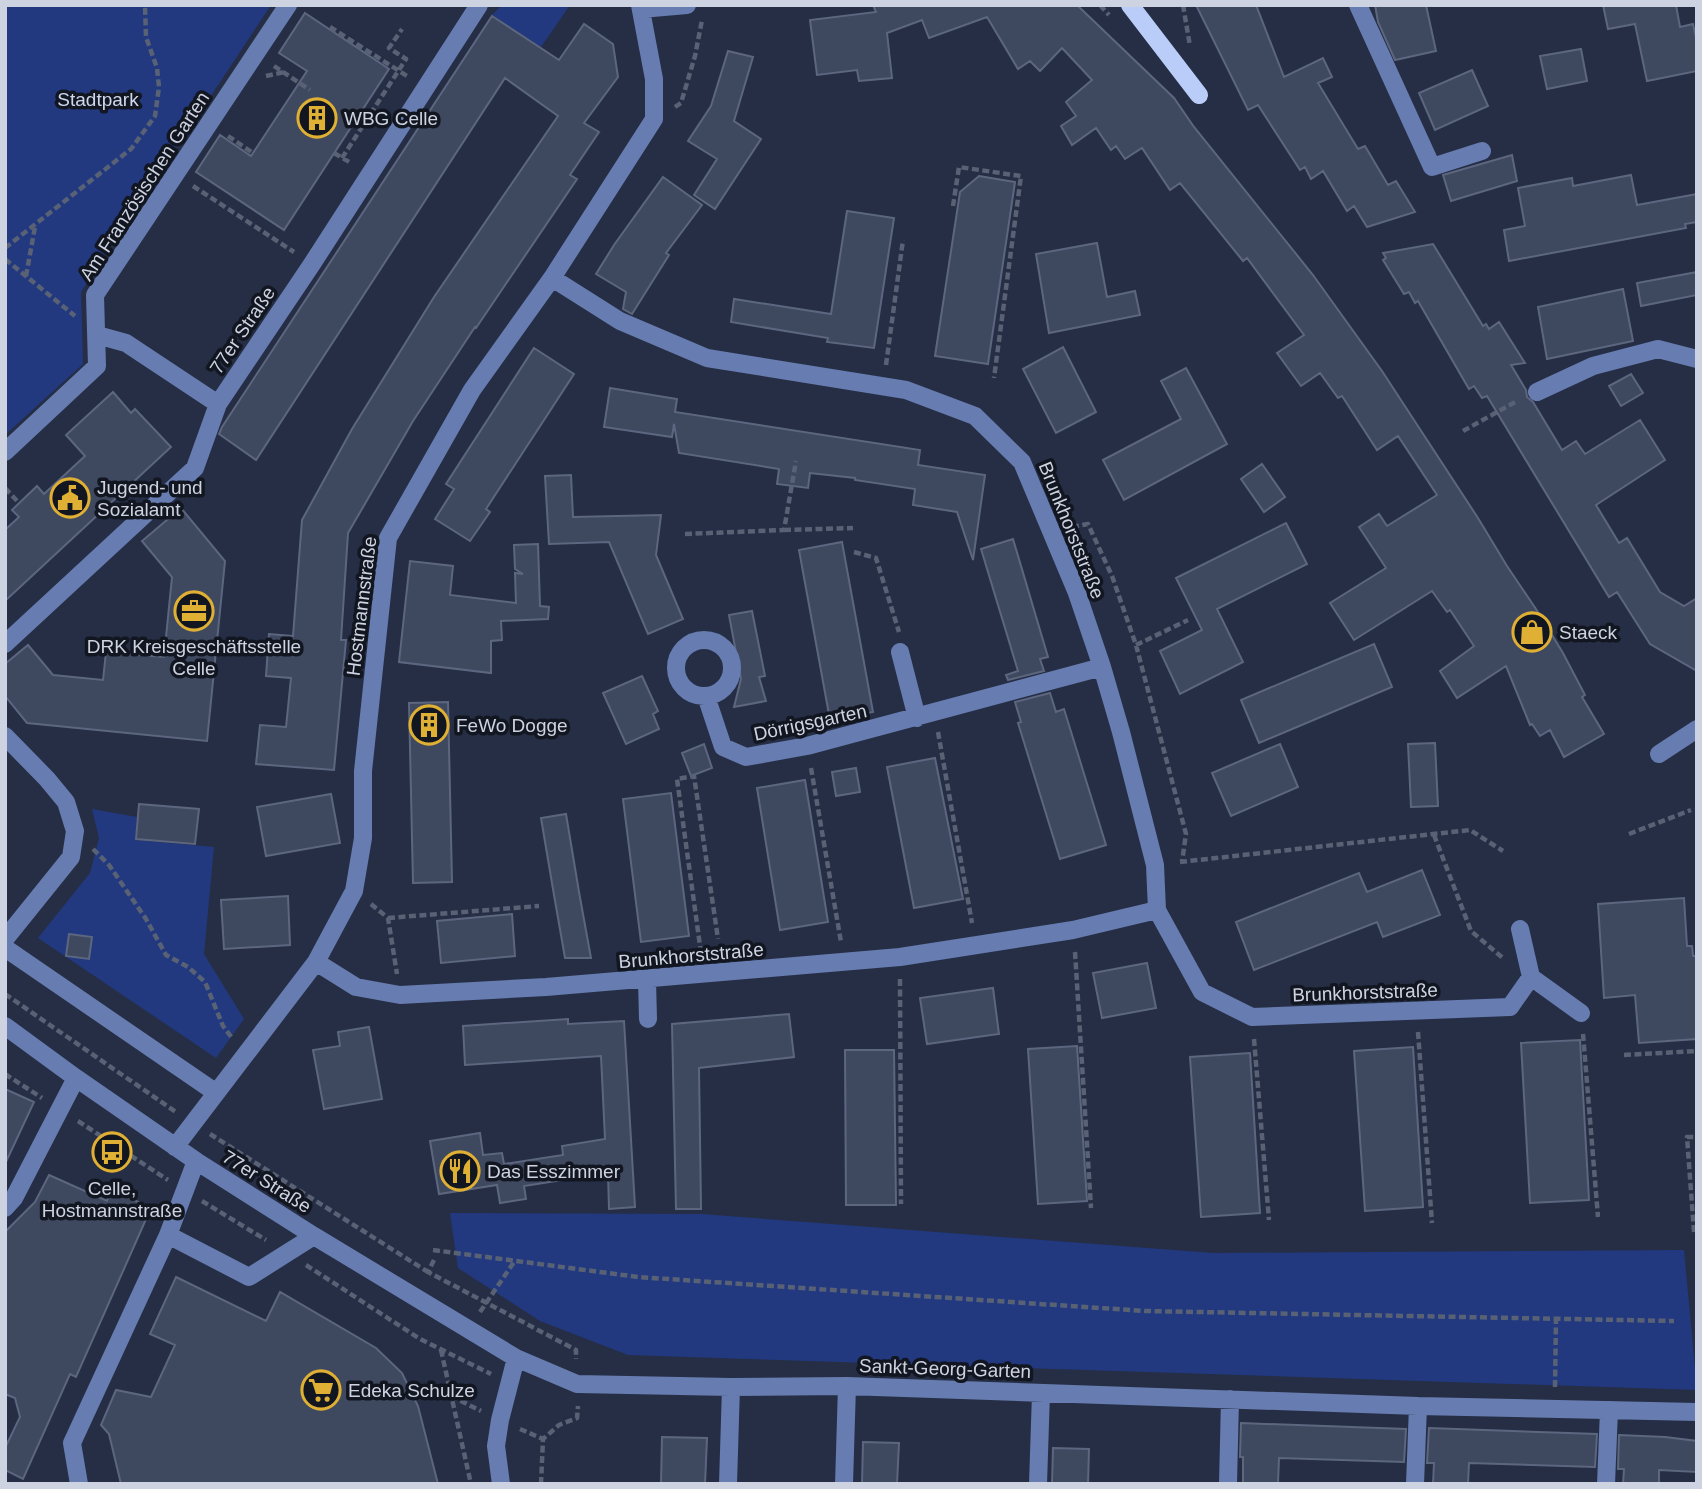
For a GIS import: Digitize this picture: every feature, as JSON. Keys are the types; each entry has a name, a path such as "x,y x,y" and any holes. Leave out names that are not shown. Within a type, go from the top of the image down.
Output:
{"main road":[{"path":"1130,5 1199,95"}],"street":[{"name":"Am Französischen Garten","path":"5,452 97,366 95,295 288,5"},
{"name":"77er Straße","path":"5,644 195,468 218,404 479,5"},
{"path":"654,119 654,79 641,7 687,5"},
{"path":"1358,5 1432,167 1482,151"},
{"name":"Hostmannstraße","path":"175,1147 316,962 354,891 363,838 363,771 388,538 472,390 552,278 654,119"},
{"name":"Brunkhorststraße","path":"552,278 620,321 707,358 906,390 975,416 1022,462 1077,593 1102,667 1155,865 1157,910 1202,992 1252,1017 1510,1007 1531,977"},
{"path":"97,335 126,344 218,404"},
{"path":"1537,391 1593,366 1658,349 1697,359"},
{"path":"900,652 918,718"},
{"name":"Dörrigsgarten","path":"706,696 723,747 746,757 807,746 918,718 1102,667"},
{"path":"1659,754 1697,729"},
{"path":"5,736 52,774 66,802 75,831 71,858 5,939"},
{"name":"Brunkhorststraße","path":"316,962 356,987 400,995 647,980 900,957 1073,930 1157,910"},
{"path":"1520,929 1531,977 1581,1013"},
{"path":"5,948 215,1092"},
{"path":"647,980 648,1018"},
{"name":"77er Straße","path":"5,1026 196,1161 516,1358"},
{"path":"5,1208 14,1198 76,1078"},
{"path":"79,1484 72,1443 168,1235 196,1161"},
{"path":"168,1235 249,1277 314,1236"},
{"path":"501,1484 496,1446 516,1358"},
{"name":"Sankt-Georg-Garten","path":"516,1358 577,1384 847,1386 1418,1406 1697,1412"},
{"name":"Sankt-Georg-Garten","path":"844,1484 847,1386"},
{"path":"727,1484 731,1387"},
{"name":"Sankt-Georg-Garten","path":"1038,1484 1041,1393"},
{"path":"1227,1484 1230,1399"},
{"path":"1415,1484 1418,1406"},
{"path":"1606,1484 1609,1410"}],"path":[{"path":"5,248 131,149 155,116 159,87 157,68 146,37 145,5"},
{"path":"654,119 681,103 695,57 702,18"},
{"path":"330,27 426,87"},
{"path":"342,158 406,59 389,48 402,29"},
{"path":"256,55 310,90"},
{"path":"209,124 253,153"},
{"path":"953,206 959,167 1021,176 994,378"},
{"path":"175,174 312,264"},
{"path":"26,276 36,226"},
{"path":"883,386 903,240"},
{"path":"5,259 97,335"},
{"path":"1463,431 1488,415 1537,391"},
{"path":"784,530 796,461"},
{"path":"5,488 19,503"},
{"path":"1050,530 1088,524 1112,576 1136,645 1186,834 1182,862"},
{"path":"685,534 853,528"},
{"path":"854,552 876,558 904,646 900,652"},
{"path":"1136,645 1188,620"},
{"path":"937,728 975,945"},
{"path":"812,774 844,962"},
{"path":"704,975 677,779 694,776 718,939"},
{"path":"1629,834 1691,810"},
{"path":"1155,865 1470,830 1503,851"},
{"path":"75,831 109,865 146,919 166,956 188,967 205,982 223,1026 245,1055"},
{"path":"1434,835 1471,931 1509,964 1531,977"},
{"path":"354,891 388,918 400,995"},
{"path":"388,918 539,905"},
{"path":"1073,930 1091,1208"},
{"path":"900,957 901,1204"},
{"path":"1416,1010 1432,1223"},
{"path":"1581,1013 1598,1217"},
{"path":"1252,1017 1269,1220"},
{"path":"1624,1055 1697,1051"},
{"path":"5,1074 185,1191 420,1339 441,1349 471,1484"},
{"path":"1694,1232 1687,1137 1697,1137"},
{"path":"433,1250 638,1277 1145,1311 1674,1321"},
{"path":"434,1260 428,1272 576,1350"},
{"path":"469,1331 514,1262"},
{"path":"1554,1409 1556,1319"},
{"path":"541,1484 542,1439 559,1424 577,1418 578,1403"}],"green space":[{"name":"Stadtpark","path":"5,5 271,5 81,292 83,364 5,435"},
{"path":"502,5 570,5 541,47 492,15"},
{"path":"92,809 137,817 135,840 214,847 204,954 244,1019 216,1058 38,938 90,873 99,838"},
{"path":"450,1213 701,1214 1213,1253 1684,1250 1697,1390 628,1355 540,1321 458,1268"}],"building":[{"path":"873,5 1077,5 1174,98 1194,127 1313,275 1382,371 1563,653 1585,695 1582,697 1604,734 1564,757 1550,730 1540,736 1532,724 1530,725 1506,666 1457,698 1440,671 1474,646 1450,610 1447,612 1432,591 1354,640 1330,603 1386,568 1359,527 1379,514 1387,526 1437,495 1398,436 1377,450 1342,396 1338,398 1320,373 1301,386 1277,353 1304,335 1247,258 1243,261 1180,183 1170,190 1142,148 1125,159 1116,146 1111,150 1096,128 1072,145 1061,126 1076,116 1066,102 1092,80 1062,48 1040,71 1030,61 1018,69 987,17 929,38 922,20 887,33 892,78 859,81 857,70 817,75 810,20 876,12"},
{"path":"1196,5 1256,5 1284,77 1323,58 1332,77 1318,83 1358,149 1365,146 1388,185 1396,181 1415,212 1367,227 1354,206 1347,211 1323,171 1311,179 1305,167 1300,170 1258,105 1248,110"},
{"path":"1375,5 1426,5 1436,51 1395,60 1378,22"},
{"path":"1603,5 1676,5 1680,27 1693,24 1697,42 1697,71 1647,81 1635,24 1608,29"},
{"name":"WBG Celle","path":"305,13 389,69 284,230 196,172 220,135 251,156 307,71 279,53"},
{"path":"492,16 559,60 584,24 613,44 618,77 584,123 599,132 570,175 577,179 413,421 348,533 341,640 346,640 334,770 256,764 260,725 286,727 291,678 266,676 269,634 293,636 302,520 352,429 434,297 558,116 505,78 256,460 219,434"},
{"path":"1581,49 1587,81 1547,89 1540,56"},
{"path":"728,51 753,57 734,121 761,139 715,209 694,195 717,159 688,141 711,106"},
{"path":"1472,70 1488,106 1435,130 1419,93"},
{"path":"1512,155 1517,181 1451,201 1443,175"},
{"path":"1631,175 1637,205 1697,194 1697,222 1685,224 1686,228 1509,261 1504,230 1525,226 1518,188 1572,178 1573,186"},
{"path":"979,176 1015,182 988,364 935,356 960,192"},
{"path":"663,177 702,205 666,253 669,255 632,314 623,309 626,292 596,274"},
{"path":"847,211 894,218 874,348 827,342 828,338 731,322 734,299 831,314"},
{"path":"1097,243 1107,297 1135,291 1140,315 1049,333 1036,254"},
{"path":"1433,244 1483,326 1486,324 1489,329 1499,322 1525,363 1511,365 1526,390 1527,397 1533,402 1562,450 1576,441 1585,454 1640,420 1665,460 1596,505 1619,543 1627,538 1660,592 1684,606 1697,598 1697,671 1650,644 1617,592 1609,597 1487,396 1482,398 1474,386 1469,389 1418,301 1415,303 1409,292 1404,294 1383,260 1386,258 1383,253"},
{"path":"1697,272 1697,295 1641,306 1637,283"},
{"path":"1623,289 1633,341 1547,359 1538,307"},
{"path":"1063,347 1096,412 1056,433 1023,369"},
{"path":"534,348 574,374 486,509 490,512 470,541 435,519 454,489 446,484"},
{"path":"1186,368 1227,444 1124,500 1103,460 1181,419 1161,381"},
{"path":"1631,374 1643,393 1621,406 1609,386"},
{"path":"610,388 677,399 675,412 920,450 918,465 985,475 973,560 957,512 913,505 915,489 810,473 808,488 777,484 779,469 679,453 674,424 672,437 604,427"},
{"name":"Jugend- und Sozialamt","path":"113,392 131,413 135,409 171,447 5,601 5,530 19,517 12,510 37,486 44,494 85,456 66,435"},
{"path":"1262,464 1285,497 1264,512 1241,479"},
{"path":"571,475 573,517 661,515 656,555 683,619 648,634 609,542 549,544 545,476"},
{"name":"DRK Kreisgeschäftsstelle Celle","path":"181,508 225,561 207,741 27,723 5,696 5,664 28,645 53,675 103,680 106,652 164,657 172,577 142,541"},
{"path":"1286,523 1307,564 1217,609 1243,662 1180,694 1160,651 1202,630 1176,578"},
{"path":"1013,539 1048,657 1040,659 1044,671 1008,680 1006,675 1018,671 981,549"},
{"path":"842,542 873,712 830,720 799,550"},
{"path":"538,544 540,606 549,607 548,619 501,621 502,640 491,641 491,673 399,662 410,561 453,566 450,595 516,603 515,573 523,574 515,569 514,545"},
{"path":"752,611 765,676 759,677 766,701 734,707 741,679 729,615"},
{"path":"1374,644 1392,687 1259,743 1241,700"},
{"path":"642,676 658,711 653,714 659,729 626,744 603,693"},
{"path":"1050,693 1056,712 1064,709 1106,845 1060,859 1018,723 1021,722 1015,702"},
{"path":"448,702 452,882 413,883 409,703"},
{"path":"1435,743 1438,806 1411,807 1408,744"},
{"path":"704,744 712,768 691,776 682,753"},
{"path":"1280,744 1298,787 1231,816 1212,773"},
{"path":"935,758 963,899 914,908 887,767"},
{"path":"856,768 860,792 836,796 832,772"},
{"path":"805,780 828,922 780,930 757,788"},
{"path":"671,793 689,936 641,942 623,799"},
{"path":"331,794 340,843 266,856 257,807"},
{"path":"139,804 199,809 195,844 136,839"},
{"path":"566,814 591,958 565,958 554,895 541,818"},
{"path":"1422,870 1440,915 1383,937 1377,922 1254,970 1236,922 1359,873 1367,892"},
{"path":"288,896 290,945 224,949 221,900"},
{"path":"1684,898 1687,946 1692,946 1693,956 1697,956 1697,1039 1639,1043 1635,995 1604,998 1598,904"},
{"path":"512,914 515,956 441,963 437,921"},
{"path":"69,934 92,937 89,959 66,956"},
{"path":"1147,963 1156,1008 1102,1018 1093,973"},
{"path":"993,988 999,1034 927,1044 920,998"},
{"path":"789,1014 794,1057 699,1068 701,1209 676,1209 672,1024"},
{"path":"568,1019 568,1024 624,1021 635,1207 609,1209 608,1173 524,1186 526,1199 500,1203 497,1185 439,1194 430,1141 480,1133 483,1155 502,1153 504,1164 563,1155 562,1146 605,1139 601,1056 465,1065 463,1026"},
{"path":"369,1027 382,1099 324,1109 313,1050 340,1046 338,1032"},
{"path":"1580,1040 1589,1200 1530,1203 1521,1043"},
{"path":"1077,1046 1087,1201 1038,1204 1028,1049"},
{"path":"1413,1047 1423,1207 1365,1211 1354,1051"},
{"path":"845,1050 894,1050 896,1205 846,1205"},
{"path":"1250,1053 1260,1213 1201,1217 1190,1057"},
{"path":"5,1089 34,1102 5,1164"},
{"path":"49,1175 107,1201 111,1189 151,1208 76,1377 70,1374 23,1479 5,1470 5,1448 20,1417 15,1398 5,1394 5,1232 35,1202"},
{"name":"Edeka Schulze","path":"176,1277 266,1321 280,1292 376,1348 402,1373 418,1406 438,1484 121,1484 109,1434 101,1425 116,1390 151,1397 175,1345 150,1334"},
{"path":"1241,1423 1406,1429 1404,1462 1279,1458 1278,1484 1243,1484 1243,1457 1240,1457"},
{"path":"1429,1428 1597,1434 1595,1467 1469,1463 1468,1484 1433,1484 1434,1463 1427,1463"},
{"path":"1619,1435 1697,1441 1697,1472 1659,1470 1659,1484 1623,1484 1624,1469 1618,1469"},
{"path":"662,1437 707,1438 705,1484 661,1484"},
{"path":"863,1442 899,1443 897,1484 862,1484"},
{"path":"1053,1448 1089,1449 1088,1484 1052,1484"}],"place":[{"name":"WBG Celle","path":"317,118"},
{"name":"Jugend- und Sozialamt","path":"70,498"},
{"name":"DRK Kreisgeschäftsstelle Celle","path":"194,611"},
{"name":"Staeck","path":"1532,632"},
{"name":"FeWo Dogge","path":"429,725"},
{"name":"Celle, Hostmannstraße","path":"112,1152"},
{"name":"Das Esszimmer","path":"460,1171"},
{"name":"Edeka Schulze","path":"321,1390"}]}
